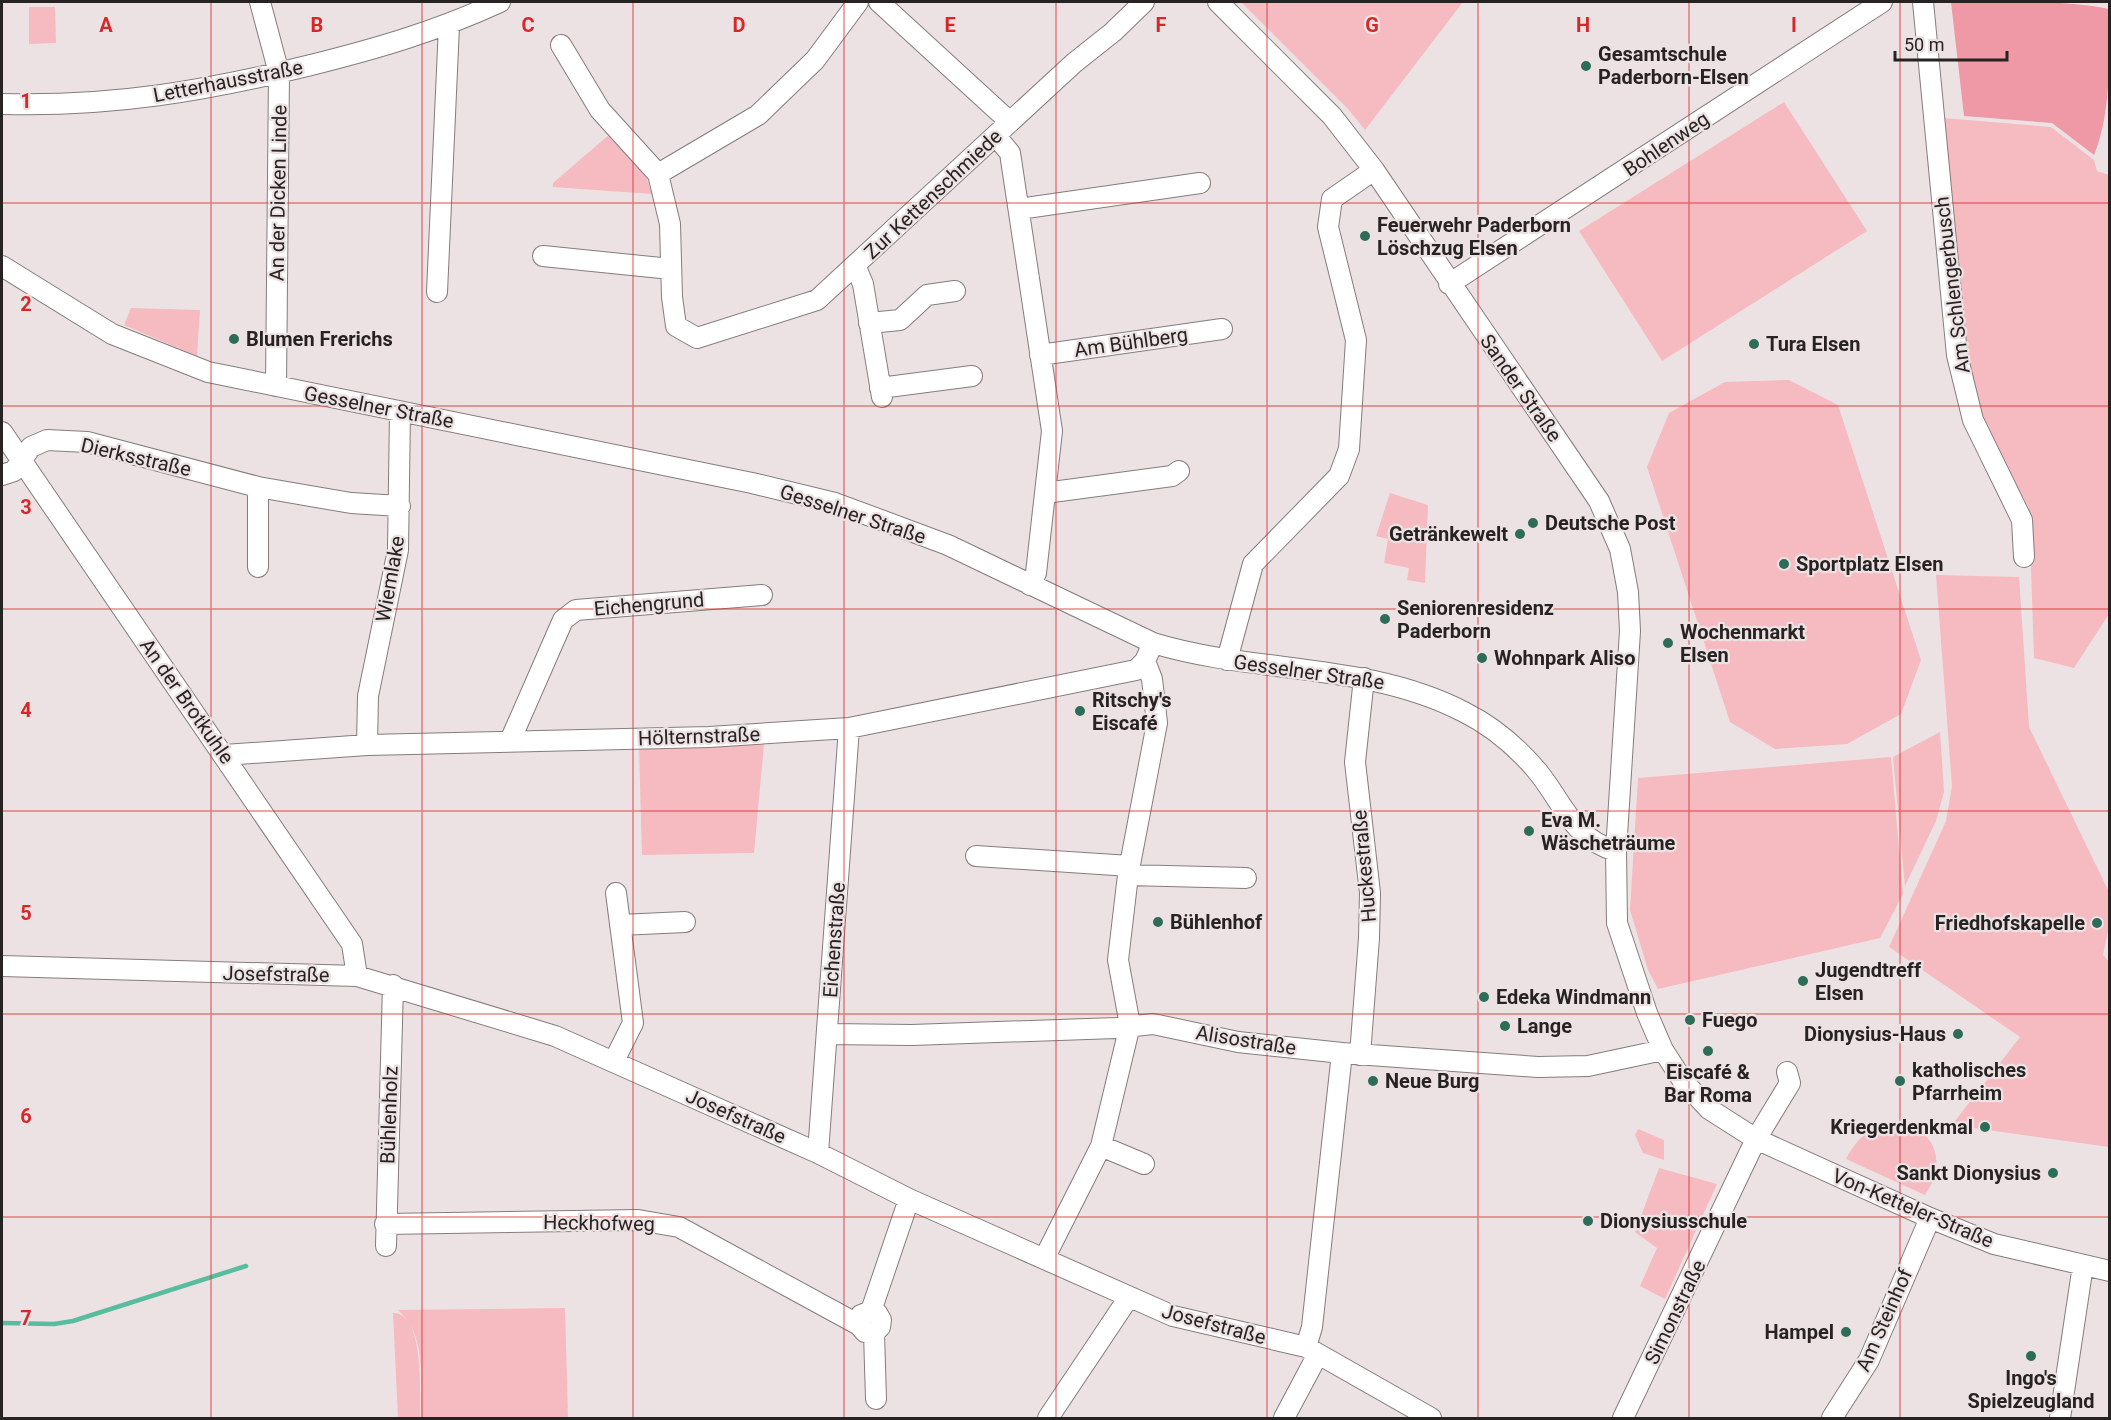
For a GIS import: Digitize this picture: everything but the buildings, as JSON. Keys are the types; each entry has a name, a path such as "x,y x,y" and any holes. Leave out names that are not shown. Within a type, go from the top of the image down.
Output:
{"street":[{"name":"An der Dicken Linde","path":"260,2 279,73 276,386"},
{"name":"Letterhausstraße","path":"2,104 101,102 174,95 279,73 387,46 449,26 500,2"},
{"path":"658,174 758,115 815,60 858,2"},
{"name":"Zur Kettenschmiede","path":"879,2 1003,129"},
{"name":"Zur Kettenschmiede","path":"561,45 600,110 658,174 670,224 670,269 676,326 697,339 817,300 1074,63 1113,32 1144,2"},
{"name":"Sander Straße","path":"1218,2 1332,116 1374,170 1449,284 1599,501 1620,549 1628,592 1630,631 1616,851"},
{"name":"Bohlenweg","path":"1449,284 1882,2"},
{"name":"Am Schlengerbusch","path":"1923,2 1957,355 1973,420 2022,520 2024,557"},
{"path":"437,292 449,26"},
{"path":"1003,129 1010,153 1052,431 1036,573 1030,585"},
{"path":"1227,660 1253,564 1339,476 1349,449 1356,340 1329,227 1332,199 1374,170"},
{"path":"1019,209 1200,183"},
{"path":"543,256 670,269"},
{"name":"Gesselner Straße","path":"2,266 112,334 158,355 208,372 741,480 835,503 948,546 1030,585 1149,652 1188,654 1364,678 1402,687 1465,712 1515,747 1538,773 1575,827 1595,844 1616,851"},
{"name":"Zur Kettenschmiede","path":"855,266 863,284 881,393 972,376"},
{"path":"869,323 900,320 927,295 955,291"},
{"name":"Am Bühlberg","path":"1040,355 1222,329"},
{"name":"Wiemlake","path":"367,745 368,696 398,550 400,412"},
{"name":"An der Brotkuhle","path":"2,432 352,944 357,976"},
{"name":"Dierksstraße","path":"2,475 14,471 20,459 31,447 47,440 87,442 258,487 351,503 400,506"},
{"path":"1045,493 1172,476 1179,471"},
{"path":"258,487 258,567"},
{"name":"Eichengrund","path":"510,741 563,620 576,610 762,595"},
{"path":"1044,1259 1101,1146 1130,1025 1118,960 1129,871 1157,723 1149,652"},
{"name":"Hölternstraße","path":"224,754 367,745 709,737 849,728 1136,670 1149,652"},
{"name":"Huckestraße","path":"1284,1419 1312,1350 1312,1327 1370,938 1370,893 1355,762 1364,678"},
{"name":"Eichenstraße","path":"818,1153 849,728"},
{"name":"Von-Ketteler-Straße","path":"1616,851 1617,923 1637,987 1663,1050 1683,1081 1703,1104 1756,1139 1929,1218 1994,1244 2109,1271"},
{"path":"976,856 1129,871 1246,878"},
{"path":"614,1061 633,1023 616,893"},
{"path":"621,925 685,922"},
{"name":"Josefstraße","path":"2,966 357,976 393,985 555,1036 818,1153 909,1199 1173,1316 1312,1350 1431,1419"},
{"name":"Bühlenholz","path":"386,1246 393,985"},
{"name":"Alisostraße","path":"827,1034 912,1035 1116,1028 1153,1024 1238,1042 1351,1054 1538,1067 1588,1066 1663,1050"},
{"path":"1756,1139 1790,1083 1787,1072"},
{"name":"Simonstraße","path":"1623,1419 1756,1139"},
{"path":"1101,1146 1144,1164"},
{"path":"876,1399 868,1323 909,1199"},
{"name":"Am Steinhof","path":"1832,1419 1869,1360 1929,1218"},
{"name":"Heckhofweg","path":"385,1224 638,1220 680,1227 868,1323"},
{"path":"2060,1419 2083,1265"},
{"path":"1048,1419 1129,1297"}],"shaded area":[{"path":"2010,1 2109,9 2106,104 2100,139 2094,155 2052,123 1964,116 1951,2"},
{"path":"1241,2 1463,2 1365,130 1348,109"},
{"path":"29,7 55,7 56,43 29,44"},
{"path":"1784,102 1867,231 1662,361 1579,231"},
{"path":"1943,118 2051,127 2094,160 2097,171 2109,175 2109,614 2074,668 2034,658 2029,508 1980,414 1964,348"},
{"path":"610,134 644,171 652,194 553,187 553,183"},
{"path":"131,308 200,310 197,356 124,325"},
{"name":"Sportplatz Elsen","path":"1789,380 1838,405 1921,660 1901,714 1847,744 1775,749 1730,722 1647,467 1669,413 1725,382"},
{"path":"1390,493 1428,505 1425,583 1407,580 1409,568 1384,563 1388,539 1376,536"},
{"path":"1936,575 2019,577 2029,727 2109,892 2109,926 2103,955 2110,963 2109,1147 1952,1125 2020,1037 1889,947 1946,821 1952,786"},
{"path":"1940,732 1944,792 1936,821 1905,886 1893,757"},
{"path":"764,744 754,853 642,855 639,748"},
{"path":"1891,757 1903,894 1880,938 1658,989 1648,970 1630,910 1638,778"},
{"path":"1897,1122 1921,1132 1929,1140 1934,1150 1936,1172 1925,1195 1846,1159 1855,1144 1867,1133 1880,1126"},
{"path":"1638,1129 1664,1140 1664,1160 1643,1153 1635,1135"},
{"path":"1659,1168 1717,1184 1665,1299 1640,1286 1657,1248 1635,1232"},
{"path":"565,1308 568,1418 421,1418 418,1346 408,1321 398,1310"},
{"path":"393,1313 403,1316 411,1326 416,1340 420,1375 420,1418 398,1418"}],"waterway":[{"path":"2,1323 54,1324 73,1321 246,1266"}],"place":[{"name":"Gesamtschule Paderborn-Elsen","path":"1586,66"},
{"name":"Feuerwehr Paderborn Löschzug Elsen","path":"1365,236"},
{"name":"Blumen Frerichs","path":"234,339"},
{"name":"Tura Elsen","path":"1754,344"},
{"name":"Deutsche Post","path":"1533,523"},
{"name":"Getränkewelt","path":"1520,534"},
{"name":"Sportplatz Elsen","path":"1784,564"},
{"name":"Seniorenresidenz Paderborn","path":"1385,619"},
{"name":"Wochenmarkt Elsen","path":"1668,643"},
{"name":"Wohnpark Aliso","path":"1482,658"},
{"name":"Ritschy's Eiscafé","path":"1080,711"},
{"name":"Eva M. Wäscheträume","path":"1529,831"},
{"name":"Bühlenhof","path":"1158,922"},
{"name":"Friedhofskapelle","path":"2097,923"},
{"name":"Jugendtreff Elsen","path":"1803,981"},
{"name":"Edeka Windmann","path":"1484,997"},
{"name":"Fuego","path":"1690,1020"},
{"name":"Lange","path":"1505,1026"},
{"name":"Dionysius-Haus","path":"1958,1034"},
{"name":"Eiscafé & Bar Roma","path":"1708,1051"},
{"name":"Neue Burg","path":"1373,1081"},
{"name":"katholisches Pfarrheim","path":"1900,1081"},
{"name":"Kriegerdenkmal","path":"1985,1127"},
{"name":"Sankt Dionysius","path":"2053,1173"},
{"name":"Dionysiusschule","path":"1588,1221"},
{"name":"Hampel","path":"1846,1332"},
{"name":"Ingo's Spielzeugland","path":"2031,1356"}]}
